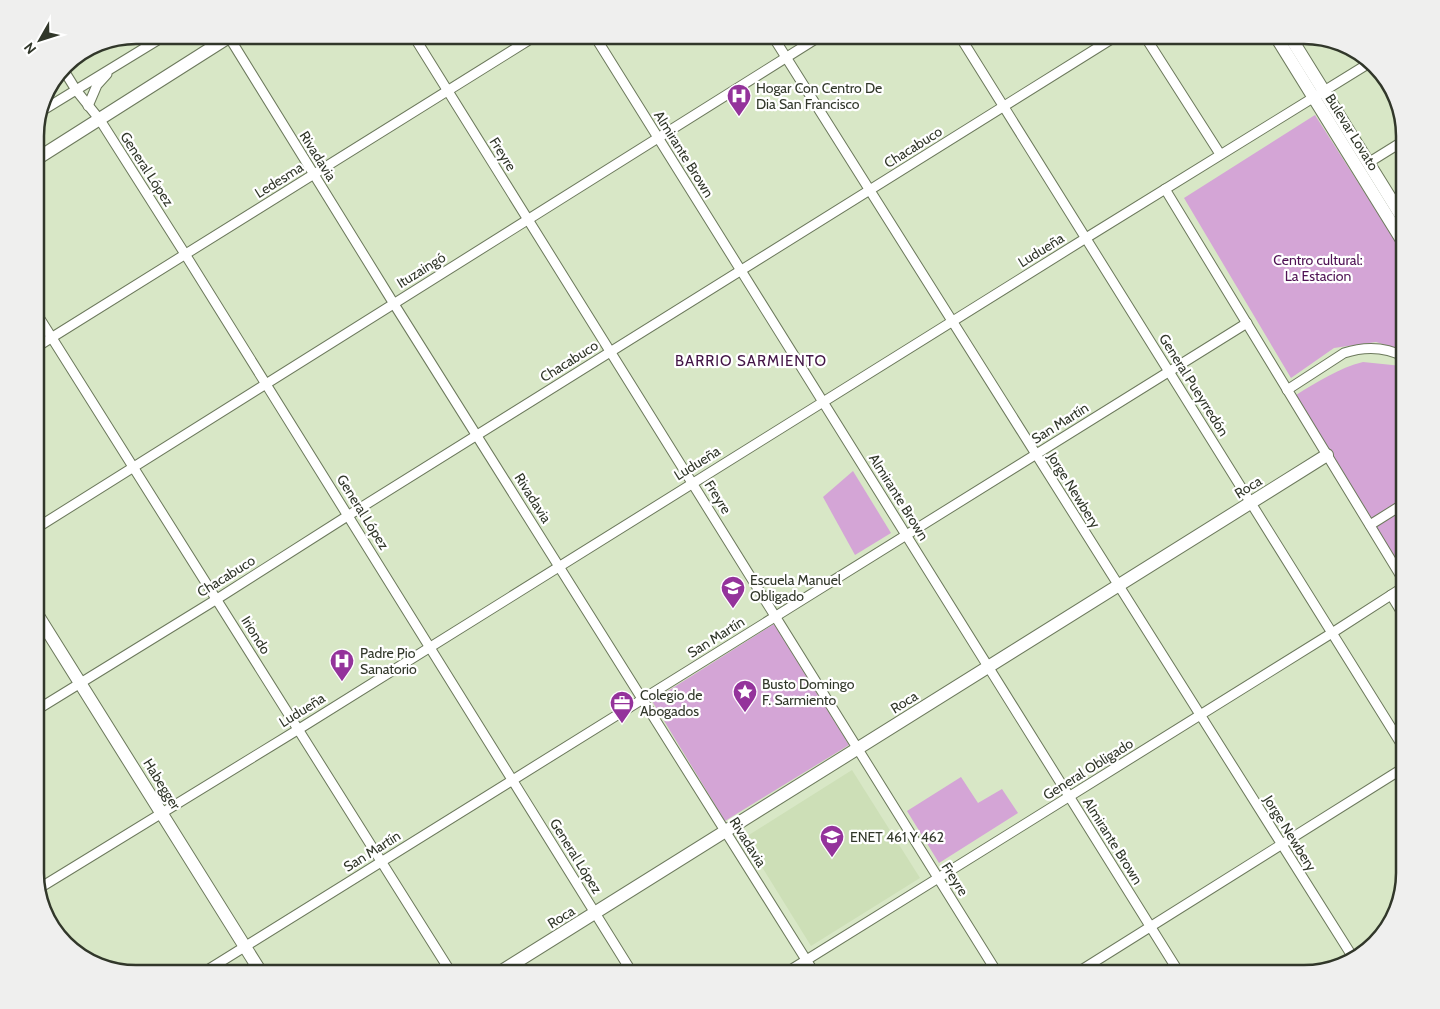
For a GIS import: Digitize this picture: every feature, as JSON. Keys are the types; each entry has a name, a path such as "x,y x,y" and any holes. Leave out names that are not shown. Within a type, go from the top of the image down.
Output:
{"street":[{"path":"49,106 151,44"},
{"path":"44,154 218,44"},
{"name":"Rivadavia","path":"235,44 313,175 810,965"},
{"name":"Freyre","path":"419,44 992,965"},
{"name":"Ledesma","path":"44,343 523,44"},
{"name":"Almirante Brown","path":"600,44 1174,965"},
{"name":"Jorge Newbery","path":"777,44 1350,953"},
{"name":"Ituzaingó","path":"44,523 808,44"},
{"name":"General Pueyrredón","path":"965,44 1396,736"},
{"name":"Chacabuco","path":"44,705 1104,44"},
{"path":"1150,44 1220,154"},
{"name":"Bulevar Lovato","path":"1281,44 1368,163 1396,208"},
{"name":"Bulevar Lovato","path":"1293,44 1318,95 1396,225"},
{"path":"88,106 97,85 115,66"},
{"name":"Ludueña","path":"45,885 299,729 692,482 1364,66"},
{"name":"General López","path":"67,75 76,90 100,120 185,254 627,965"},
{"path":"1368,163 1396,146"},
{"path":"1165,189 1396,569"},
{"name":"San Martín","path":"215,965 1246,323"},
{"name":"Iriondo","path":"44,325 446,965"},
{"path":"1287,390 1344,354 1354,350 1363,348 1396,353"},
{"name":"Roca","path":"511,965 1327,455"},
{"path":"1370,525 1396,509"},
{"name":"General Obligado","path":"799,965 1332,633 1396,591"},
{"path":"1391,595 1396,603"},
{"name":"Habegger","path":"44,625 256,965"},
{"path":"1089,965 1396,773"}],"shaded area":[{"name":"ENET 461 Y 462","path":"852,770 920,878 811,946 744,838"}],"green space":[{"name":"Centro cultural: La Estacion","path":"1315,115 1396,242 1396,348 1376,342 1334,348 1291,378 1184,198"},
{"path":"1363,362 1396,365 1396,562 1296,395 1320,380"},
{"path":"853,471 891,533 855,555 823,497"},
{"path":"774,624 849,745 725,821 652,701"},
{"path":"961,777 978,803 1002,789 1018,813 939,863 907,811"}],"place":[{"name":"Hogar Con Centro De Dia San Francisco","path":"739,117"},
{"name":"Escuela Manuel Obligado","path":"733,609"},
{"name":"Padre Pio Sanatorio","path":"342,682"},
{"name":"Busto Domingo F. Sarmiento","path":"745,713"},
{"name":"Colegio de Abogados","path":"622,724"},
{"name":"ENET 461 Y 462","path":"832,858"}],"district":[{"name":"BARRIO SARMIENTO","path":"751,361"}]}
